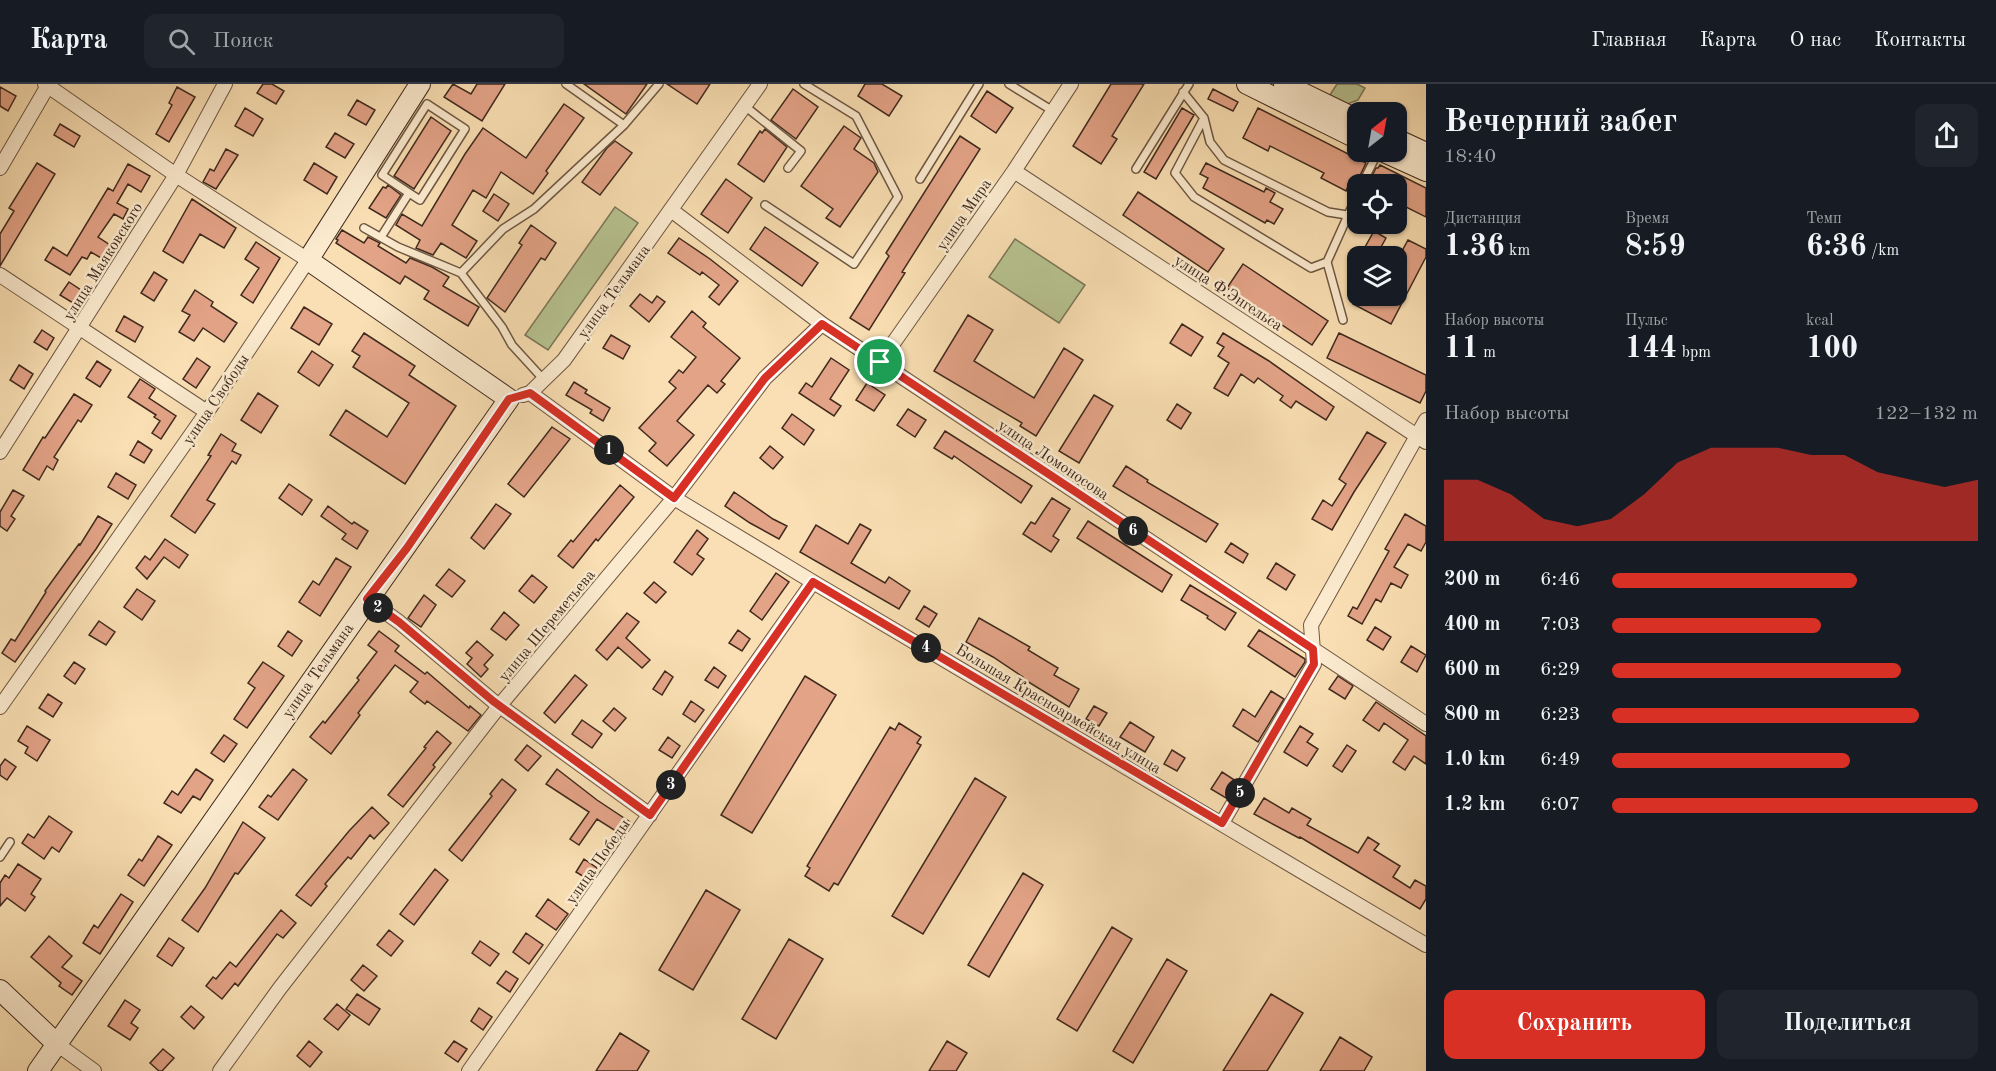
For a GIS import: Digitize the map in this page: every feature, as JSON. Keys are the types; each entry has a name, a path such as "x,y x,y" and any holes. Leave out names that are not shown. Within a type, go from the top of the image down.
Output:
{"street":[{"name":"улица Маяковского","path":"0,452 176,175 225,84"},
{"name":"улица Свободы","path":"0,707 207,412 308,260 420,84"},
{"name":"улица Тельмана","path":"38,1071 367,599 407,548 509,399 530,393 564,360 746,107 760,84"},
{"name":"улица Мира","path":"880,362 1014,171 1071,84"},
{"path":"1247,84 1347,134"},
{"path":"1284,84 1347,115"},
{"path":"0,168 47,85 176,175 308,260 509,399"},
{"path":"1407,144 1426,153"},
{"path":"1406,162 1426,171"},
{"name":"улица Ф.Энгельса","path":"1014,171 1422,439"},
{"name":"улица Ломоносова","path":"671,210 822,324 1426,724"},
{"path":"0,275 207,412"},
{"name":"улица Шереметьева","path":"220,1071 288,979 500,705 674,498 765,378 822,324"},
{"name":"Большая Красноармейская улица","path":"530,393 674,498 1426,945"},
{"path":"1222,823 1314,664 1311,625 1422,439 1426,420"},
{"name":"улица Победы","path":"469,1071 813,582"},
{"path":"367,599 399,622 500,705 650,815"},
{"path":"0,990 57,1044 94,1071"}],"lane":[{"path":"566,84 624,124"},
{"path":"461,273 503,229 534,209 624,124 659,84"},
{"path":"765,206 854,264 898,197 856,116 804,84"},
{"path":"920,179 979,84"},
{"path":"1009,84 1053,111"},
{"path":"1136,169 1189,84"},
{"path":"1183,92 1204,118 1210,142 1224,160 1328,212 1347,215 1327,262 1343,320"},
{"path":"427,104 465,129 420,200 409,193 382,175 427,104"},
{"path":"746,107 801,151 788,168"},
{"path":"1204,118 1175,173 1194,197 1272,242 1311,268 1327,262"},
{"path":"381,237 409,193"},
{"path":"364,228 398,247 461,273 502,327 512,345 544,380"},
{"path":"0,857 10,842"}],"green space":[{"path":"1337,84 1357,84 1365,88 1358,100 1347,102 1345,105 1328,98"},
{"path":"615,207 638,223 548,350 525,335"},
{"path":"1015,239 1085,285 1059,323 989,277"}],"building":[{"path":"263,84 272,84 284,91 276,104 257,93"},
{"path":"453,84 471,94 477,84 505,84 482,121 444,97"},
{"path":"584,84 647,84 626,114"},
{"path":"667,84 710,84 697,104"},
{"path":"865,84 882,84 902,96 889,116 858,96"},
{"path":"1111,84 1144,84 1112,136 1117,139 1101,164 1073,146"},
{"path":"0,87 16,96 8,111 0,106"},
{"path":"177,87 195,97 169,142 156,134 172,105 169,103"},
{"path":"793,89 818,107 796,139 771,120"},
{"path":"1213,89 1238,102 1233,111 1208,99"},
{"path":"987,91 1013,108 996,133 971,116"},
{"path":"357,100 375,110 366,125 348,115"},
{"path":"564,104 584,118 546,171 548,173 533,194 501,172 486,198 473,190 452,225 477,241 466,258 441,243 433,255 416,248 420,240 396,225 402,214 422,226 483,128 526,158"},
{"path":"245,108 263,119 253,136 235,126"},
{"path":"1182,108 1194,115 1156,179 1144,172"},
{"path":"1258,108 1347,153 1347,162 1366,163 1361,174 1347,174 1346,191 1321,178 1324,173 1270,146 1268,151 1243,138"},
{"path":"431,117 451,131 414,189 394,176"},
{"path":"60,124 80,136 74,147 54,135"},
{"path":"844,126 861,138 854,149 874,163 878,172 840,227 826,218 833,209 801,186"},
{"path":"765,129 787,147 764,182 738,164 760,131 762,133"},
{"path":"335,133 354,144 345,158 326,147"},
{"path":"960,136 980,149 902,272 905,273 869,330 850,318 889,256 886,253"},
{"path":"615,141 632,153 600,195 582,182 607,148"},
{"path":"226,149 238,155 216,189 203,182 210,169 214,171"},
{"path":"37,163 55,174 0,266 0,234 14,211 9,208"},
{"path":"314,163 337,177 327,194 304,180"},
{"path":"1206,163 1264,192 1266,188 1275,193 1270,202 1283,209 1274,224 1267,220 1265,223 1203,188 1208,178 1200,174"},
{"path":"128,164 150,176 141,192 128,184 117,203 128,209 123,219 114,214 98,237 110,245 101,258 91,252 87,259 82,257 70,275 45,260 53,247 67,256 108,188 113,191"},
{"path":"1380,165 1398,174 1373,174"},
{"path":"1407,178 1426,188 1426,217 1407,208"},
{"path":"726,179 752,198 728,233 701,214"},
{"path":"388,185 401,195 386,218 369,208 383,187 386,188"},
{"path":"1138,192 1224,249 1208,272 1123,215"},
{"path":"494,194 509,204 498,221 483,211"},
{"path":"192,199 236,228 224,248 200,234 183,263 163,251"},
{"path":"531,225 556,243 545,260 541,258 505,312 487,298 522,245 519,243"},
{"path":"765,227 818,263 802,286 750,249"},
{"path":"342,230 364,243 368,237 380,243 378,246 406,263 410,258 449,277 443,286 479,307 468,326 424,299 429,291 405,276 400,284 336,243"},
{"path":"1372,234 1379,234 1386,238 1382,246 1366,246"},
{"path":"679,238 738,281 719,305 709,297 719,285 702,272 700,275 668,253"},
{"path":"1408,240 1426,249 1426,257 1407,293 1407,246 1405,246"},
{"path":"256,242 280,258 253,303 241,295 259,268 245,259"},
{"path":"1243,264 1328,321 1312,345 1227,288"},
{"path":"154,272 167,280 154,301 141,293"},
{"path":"69,282 81,290 73,303 60,295"},
{"path":"195,290 213,302 211,306 237,323 224,342 203,328 194,341 179,332 190,315 182,311"},
{"path":"640,294 652,303 657,296 665,302 649,322 630,306"},
{"path":"1357,306 1400,306 1391,324"},
{"path":"304,307 332,324 319,345 291,328"},
{"path":"692,311 706,323 703,327 740,358 721,381 725,384 717,393 708,385 677,421 694,435 667,466 649,451 656,443 639,428 676,388 669,382 679,370 683,373 696,357 671,337"},
{"path":"968,315 993,330 974,361 1034,398 1064,348 1083,360 1036,436 1020,426 1022,423 934,371"},
{"path":"124,316 143,327 135,342 116,331"},
{"path":"1182,324 1203,337 1191,356 1170,343"},
{"path":"42,330 54,338 47,350 34,342"},
{"path":"364,333 415,366 409,375 456,406 405,484 330,435 346,410 387,437 409,403 353,367 360,356 352,351"},
{"path":"1223,333 1269,361 1334,407 1326,420 1296,401 1291,408 1280,400 1283,396 1258,378 1254,383 1241,374 1228,396 1214,388 1229,363 1218,356 1224,347 1217,343"},
{"path":"1339,333 1426,375 1426,391 1420,403 1327,358"},
{"path":"611,335 630,346 623,359 603,348"},
{"path":"312,351 333,365 319,386 298,372"},
{"path":"197,358 210,367 196,388 183,379"},
{"path":"831,358 849,370 830,399 841,406 834,416 799,393 806,383 812,387"},
{"path":"97,361 111,370 100,387 86,378"},
{"path":"19,365 33,374 24,389 10,380"},
{"path":"140,379 155,389 149,398 176,416 161,439 152,433 160,421 154,417 156,415 128,397"},
{"path":"574,382 587,390 585,393 610,408 603,421 590,413 592,410 566,395"},
{"path":"867,383 885,395 874,411 856,400"},
{"path":"258,393 278,406 261,433 241,420"},
{"path":"74,394 92,405 81,422 78,420 54,457 58,460 53,470 47,466 39,480 23,470"},
{"path":"1094,395 1113,406 1079,463 1059,451"},
{"path":"1177,404 1191,413 1181,429 1167,420"},
{"path":"908,409 926,420 915,437 897,425"},
{"path":"792,414 814,430 804,445 782,428"},
{"path":"552,427 570,439 524,497 508,484"},
{"path":"945,431 1032,486 1021,503 954,456 952,459 934,448"},
{"path":"1367,432 1386,443 1332,530 1312,519 1323,500 1332,506 1346,484 1339,479"},
{"path":"221,434 236,444 232,451 241,455 236,464 232,461 207,500 215,504 195,533 171,516 211,456 208,455"},
{"path":"138,441 152,450 144,463 130,455"},
{"path":"770,446 783,457 773,469 760,458"},
{"path":"1126,466 1148,480 1147,482 1218,524 1206,542 1113,486"},
{"path":"116,473 136,485 128,499 108,487"},
{"path":"289,484 312,500 302,515 279,498"},
{"path":"620,485 634,497 573,568 558,556 571,540 573,542"},
{"path":"13,490 24,496 11,516 15,519 7,531 0,526 0,512"},
{"path":"734,492 787,526 779,539 725,506"},
{"path":"1052,498 1070,509 1053,536 1059,540 1051,552 1023,534 1031,522 1035,524"},
{"path":"496,504 511,514 484,549 471,538"},
{"path":"328,506 352,524 354,522 368,531 357,549 342,539 346,534 321,516"},
{"path":"1405,514 1426,526 1426,542 1421,551 1408,544 1394,567 1408,575 1401,588 1391,583 1381,602 1376,599 1362,624 1348,616 1353,607 1357,609 1389,551 1385,549"},
{"path":"98,516 112,524 15,662 2,653 11,639 15,641 45,591 80,545"},
{"path":"1088,521 1172,575 1162,592 1077,538"},
{"path":"860,524 871,530 851,563 885,583 889,577 910,591 899,609 800,552 816,525 848,544"},
{"path":"697,530 708,539 697,554 704,559 692,575 674,562"},
{"path":"165,539 188,555 179,568 164,557 147,579 136,568 145,556 150,560"},
{"path":"1231,543 1248,554 1243,563 1225,552"},
{"path":"336,558 351,567 320,616 299,602 313,581 319,585"},
{"path":"1276,563 1295,575 1286,590 1267,578"},
{"path":"449,569 465,581 452,597 436,585"},
{"path":"776,573 789,582 762,620 750,611"},
{"path":"532,575 547,587 534,603 519,591"},
{"path":"654,582 666,592 656,603 644,593"},
{"path":"1190,585 1236,613 1225,630 1207,618 1208,616 1181,600"},
{"path":"137,589 155,601 142,620 124,607"},
{"path":"424,595 436,605 421,627 408,618"},
{"path":"924,606 937,614 929,627 916,619"},
{"path":"504,612 519,625 506,640 491,629"},
{"path":"627,613 639,622 626,638 650,660 642,668 618,647 607,660 596,650"},
{"path":"979,618 1030,647 1028,650 1058,668 1054,675 1079,689 1069,707 966,642"},
{"path":"99,621 115,632 106,645 89,635"},
{"path":"1375,627 1391,637 1383,650 1367,640"},
{"path":"738,630 750,639 742,651 729,643"},
{"path":"1259,630 1305,659 1295,677 1248,646"},
{"path":"288,631 302,641 292,656 278,646"},
{"path":"379,631 399,646 395,651 425,674 427,672 469,708 470,706 481,715 468,731 427,701 425,704 410,692 418,682 395,665 358,713 360,715 331,754 310,737 323,721 325,723 359,680 357,678 377,652 368,645"},
{"path":"477,641 493,655 484,665 488,669 481,677 467,664 472,658 466,653"},
{"path":"1411,646 1426,655 1417,672 1401,662"},
{"path":"74,662 85,669 75,684 64,676"},
{"path":"263,662 284,676 247,728 234,719 255,688 248,683"},
{"path":"714,667 726,676 718,688 705,680"},
{"path":"665,671 673,677 662,695 653,689"},
{"path":"575,675 587,685 555,723 544,713"},
{"path":"805,676 836,695 752,833 721,815"},
{"path":"1338,676 1353,686 1345,699 1329,689"},
{"path":"1271,691 1284,699 1258,742 1233,726 1243,709 1255,717"},
{"path":"48,694 62,703 53,717 39,708"},
{"path":"691,701 704,710 695,722 683,714"},
{"path":"1376,702 1426,736 1426,764 1414,756 1405,770 1393,762 1408,740 1384,723 1379,731 1363,720"},
{"path":"1094,706 1107,713 1099,726 1086,719"},
{"path":"614,708 626,718 615,731 603,721"},
{"path":"582,720 602,734 592,748 572,734"},
{"path":"1130,722 1154,737 1145,752 1120,737"},
{"path":"899,723 921,737 917,743 921,745 838,885 834,883 829,891 805,876 810,868 807,866 890,727 895,730"},
{"path":"27,726 50,740 37,761 25,753 28,747 18,741"},
{"path":"1300,726 1313,734 1307,742 1318,749 1307,766 1284,752"},
{"path":"437,731 451,743 403,807 388,795"},
{"path":"224,735 237,744 224,762 211,753"},
{"path":"668,737 680,746 672,758 659,750"},
{"path":"527,745 541,756 528,771 515,760"},
{"path":"1347,745 1356,751 1342,772 1333,766"},
{"path":"1172,750 1185,758 1177,771 1164,764"},
{"path":"5,759 16,767 7,780 0,775 0,766"},
{"path":"196,769 213,780 200,800 193,796 181,813 164,803 172,791 178,795"},
{"path":"293,769 307,780 278,820 259,807 268,795 271,797"},
{"path":"557,769 630,822 622,835 597,819 579,845 570,839 589,812 546,784"},
{"path":"1222,772 1236,781 1226,798 1211,789"},
{"path":"975,778 1006,797 923,934 892,916"},
{"path":"502,779 516,790 462,861 449,850 492,796 490,794"},
{"path":"1264,798 1289,813 1292,808 1311,819 1307,825 1358,853 1368,837 1379,844 1374,850 1400,866 1393,877 1410,888 1415,880 1426,886 1426,899 1420,909 1300,837 1254,814"},
{"path":"372,807 389,823 374,839 370,835 351,859 348,857 325,884 327,886 311,906 296,895"},
{"path":"49,816 72,832 59,852 52,847 44,859 22,843 28,834 34,838"},
{"path":"243,822 265,838 238,874 235,873 198,932 182,920 205,888"},
{"path":"158,836 172,845 144,886 128,875 139,859 142,861"},
{"path":"584,859 597,868 589,880 576,872"},
{"path":"18,864 41,879 31,894 35,897 25,911 7,898 0,906 0,883 5,875 9,878"},
{"path":"435,869 448,880 414,925 400,914"},
{"path":"1023,873 1043,885 989,977 968,965"},
{"path":"706,890 740,910 693,990 659,970"},
{"path":"121,894 133,902 100,954 83,943 94,925 98,928"},
{"path":"548,899 568,914 556,930 536,916"},
{"path":"281,910 296,923 283,938 277,934 238,986 235,983 222,999 206,986 213,977 216,979 230,962 236,967"},
{"path":"1112,927 1132,939 1077,1031 1057,1019"},
{"path":"389,930 403,941 391,956 377,945"},
{"path":"526,933 543,945 529,964 513,952"},
{"path":"49,936 72,956 62,967 82,981 72,995 59,986 61,983 31,957"},
{"path":"169,938 184,948 172,966 157,956"},
{"path":"789,939 823,959 776,1039 742,1019"},
{"path":"480,941 499,954 490,966 472,953"},
{"path":"1167,959 1187,971 1133,1063 1113,1051"},
{"path":"363,965 377,976 364,991 351,980"},
{"path":"506,971 518,979 510,992 497,983"},
{"path":"357,994 380,1009 369,1025 346,1009"},
{"path":"1271,994 1303,1013 1267,1071 1223,1071"},
{"path":"125,1000 140,1010 131,1023 138,1028 130,1040 108,1026"},
{"path":"337,1004 350,1015 338,1030 324,1019"},
{"path":"191,1006 204,1017 194,1029 181,1017"},
{"path":"479,1008 492,1017 483,1030 471,1021"},
{"path":"620,1033 649,1051 637,1071 596,1071"},
{"path":"1340,1037 1372,1057 1364,1071 1320,1071"},
{"path":"309,1041 322,1052 310,1067 297,1056"},
{"path":"454,1041 467,1049 458,1062 445,1053"},
{"path":"947,1041 967,1053 956,1071 929,1071"},
{"path":"163,1049 174,1058 162,1071 159,1071 150,1063"}],"route":[{"path":"822,324 880,362 1313,649 1314,664 1222,823 813,582 650,815 493,701 399,622 367,599 407,548 509,399 530,393 674,498 765,378 822,324"}]}
